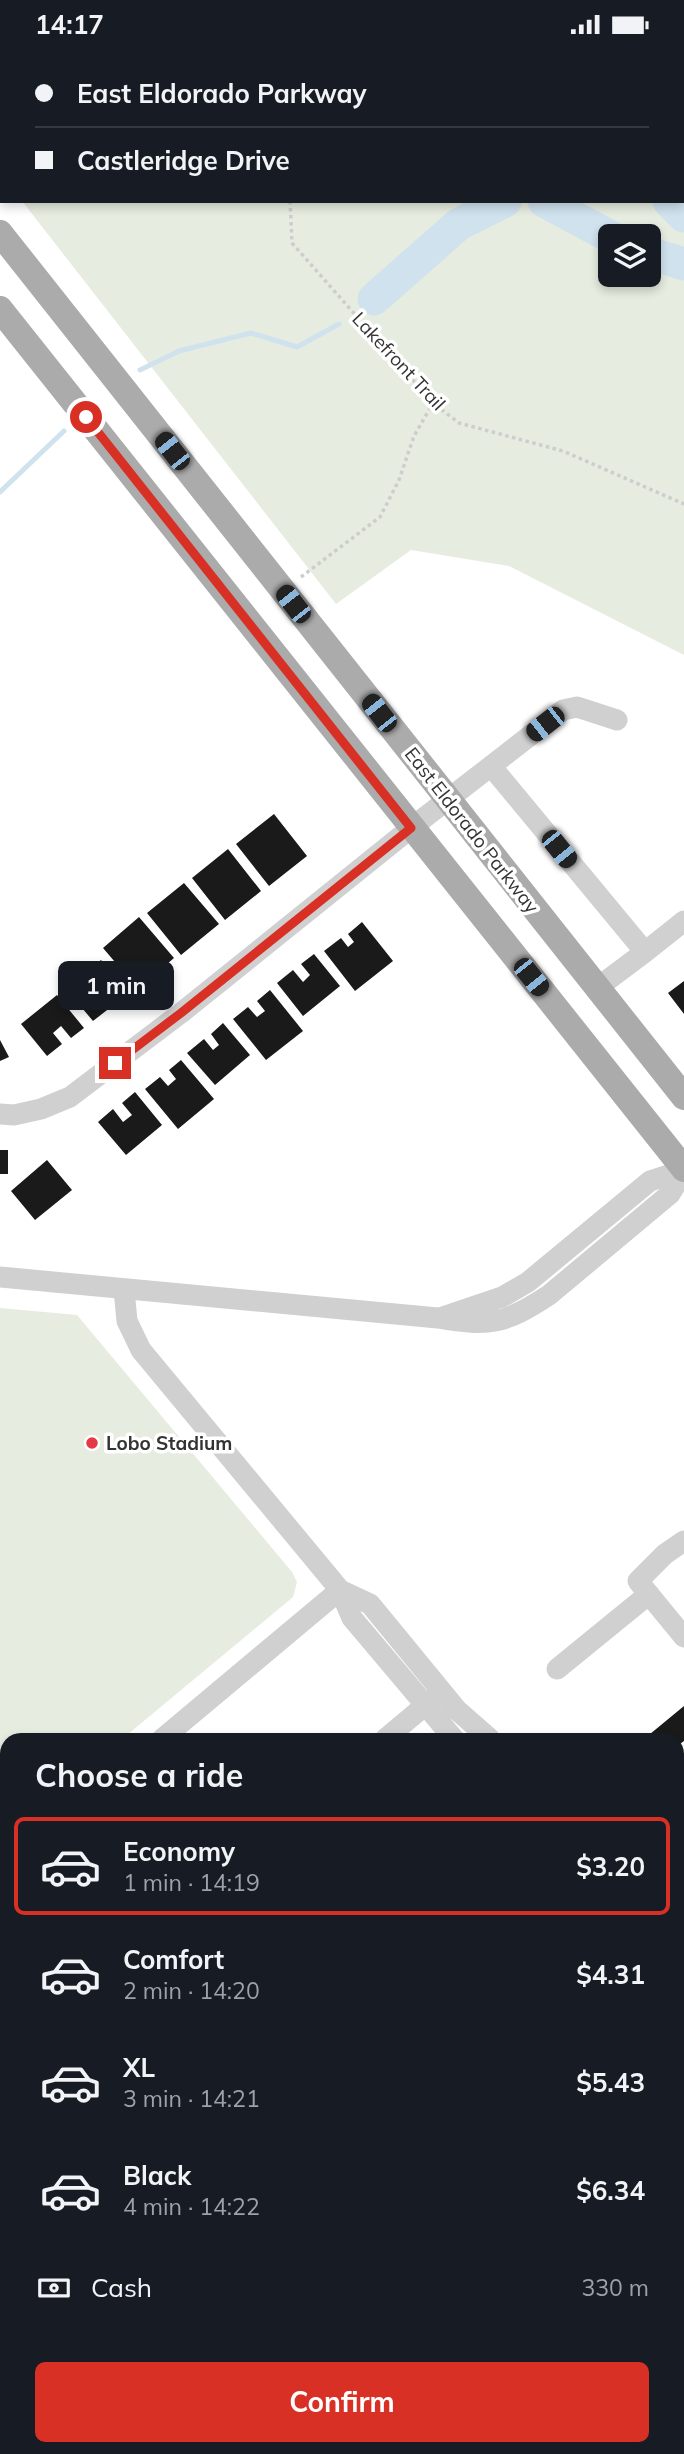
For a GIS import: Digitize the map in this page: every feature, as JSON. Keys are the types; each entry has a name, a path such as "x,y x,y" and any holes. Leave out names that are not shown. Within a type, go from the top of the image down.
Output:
{"main road":[{"name":"East Eldorado Parkway","path":"0,233 684,1097"},
{"path":"0,309 684,1170"}],"street":[{"path":"0,1114 14,1115 41,1109 70,1097 181,1013 411,828 564,710 577,707 617,720"},
{"path":"491,767 645,952"},
{"path":"597,988 684,921"},
{"path":"0,1277 438,1318 475,1325 492,1323 530,1308 549,1295 670,1194 684,1170"},
{"path":"124,1290 127,1321 141,1350 340,1590 352,1618 449,1733"},
{"path":"684,1541 665,1554 638,1581 684,1637"},
{"path":"340,1590 370,1604 457,1710 483,1733"},
{"path":"169,1733 340,1590"},
{"path":"557,1669 649,1594"},
{"path":"391,1733 443,1691"}],"path":[{"name":"Lakefront Trail","path":"290,203 292,243 433,403 459,423 562,451 684,504"},
{"path":"298,579 380,517 414,436 433,403"}],"shaded area":[{"path":"24,203 684,203 684,655 509,566 411,550 336,604"},
{"name":"Lobo Stadium","path":"0,1308 77,1315 292,1572 297,1582 293,1597 129,1733 0,1733"}],"building":[{"path":"274,814 307,856 269,886 236,844"},
{"path":"228,849 261,891 225,920 192,878"},
{"path":"184,883 219,924 181,955 147,913"},
{"path":"139,917 174,958 138,989 103,948"},
{"path":"362,922 393,961 355,991 324,951 341,938 348,947 354,942 348,934"},
{"path":"314,954 340,986 303,1016 277,983 293,970 303,982 310,975 301,964"},
{"path":"101,960 129,993 93,1021 66,989"},
{"path":"684,981 684,1014 668,993"},
{"path":"270,990 303,1031 266,1060 233,1019 248,1007 257,1017 265,1011 257,1001"},
{"path":"57,995 84,1028 71,1038 61,1026 53,1033 62,1044 47,1056 21,1024"},
{"path":"223,1023 250,1055 215,1085 187,1053 204,1039 213,1050 219,1045 211,1034"},
{"path":"0,1040 9,1057 0,1061"},
{"path":"181,1060 214,1099 178,1129 145,1089 160,1077 168,1086 176,1079 169,1070"},
{"path":"135,1092 162,1125 126,1155 98,1122 113,1109 123,1122 132,1115 122,1103"},
{"path":"0,1150 8,1150 8,1174 0,1174"},
{"path":"47,1160 72,1190 35,1220 11,1191"},
{"path":"684,1706 684,1733 651,1733"}],"waterway":[{"path":"374,299 459,224 501,203"},
{"path":"548,203 598,230"},
{"path":"671,203 684,216"},
{"path":"661,257 684,264"},
{"path":"140,370 179,351 251,333 297,347 339,324"},
{"path":"0,492 64,431"}],"place":[{"name":"Lobo Stadium","path":"92,1443"}],"route":[{"path":"86,417 411,828 115,1063"}]}
